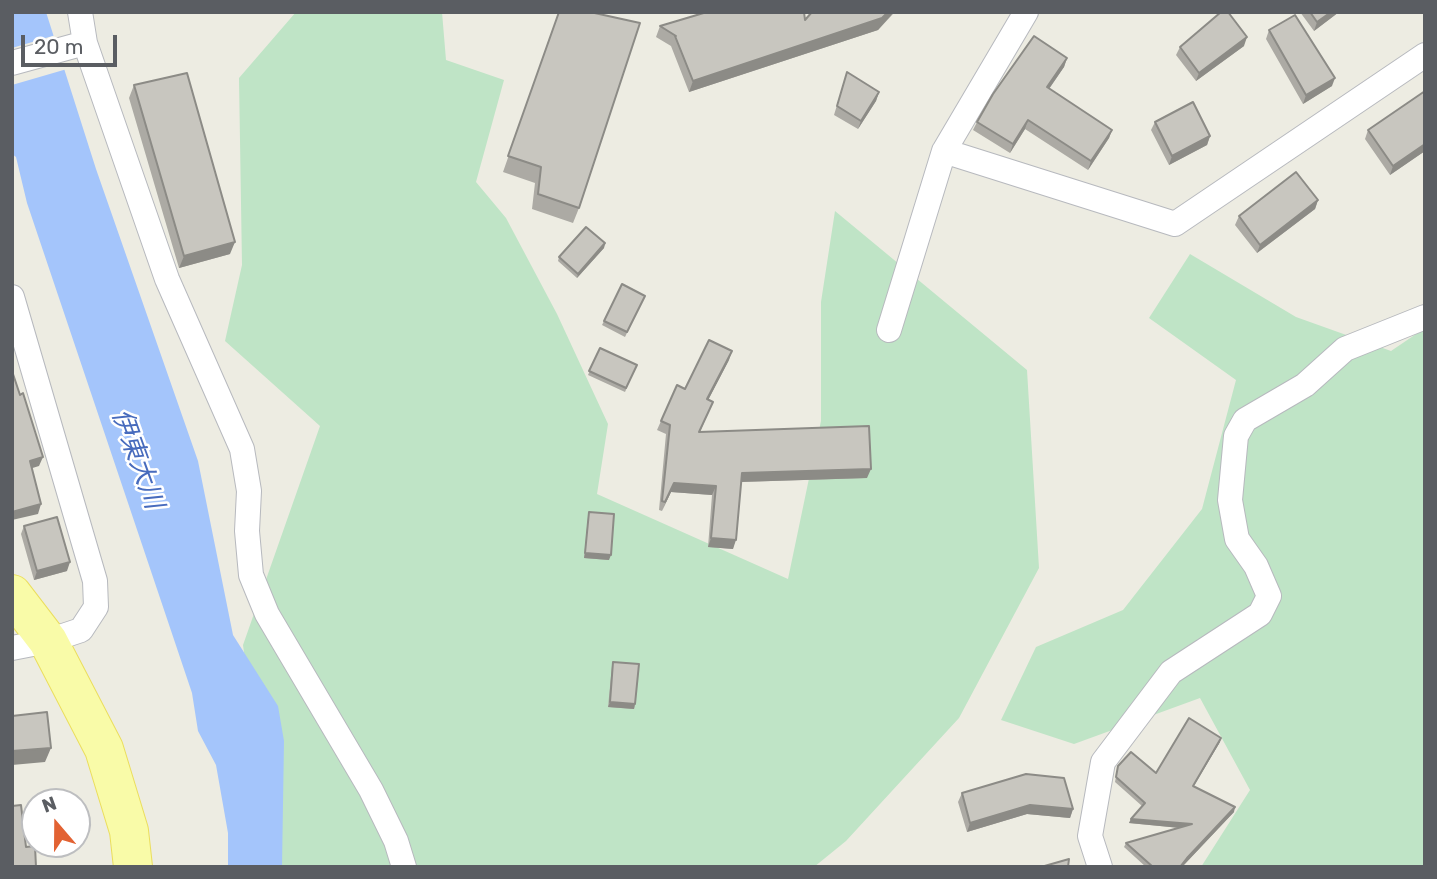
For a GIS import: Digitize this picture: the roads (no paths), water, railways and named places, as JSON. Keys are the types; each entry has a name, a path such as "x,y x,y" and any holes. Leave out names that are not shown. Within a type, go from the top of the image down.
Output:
{"main road":[{"path":"12,594 30,645 104,749 129,831 133,867"}],"street":[{"path":"80,12 78,45 167,279 242,449 249,491 247,531 251,575 267,614 371,790 396,841 404,867"},
{"path":"889,330 944,151 1026,12"},
{"path":"12,63 78,45"},
{"path":"944,151 1175,223 1425,55"},
{"path":"12,297 95,581 96,607 82,630 30,645"},
{"path":"1100,867 1090,836 1103,762 1171,672 1260,614 1269,596 1256,566 1237,539 1230,500 1236,436 1245,419 1306,385 1345,349 1425,317"}],"water":[{"name":"伊東大川","path":"12,12 46,12 96,169 198,461 233,635 278,706 284,741 282,867 228,867 228,833 216,765 198,731 192,693 27,203 16,157 12,154"}]}
